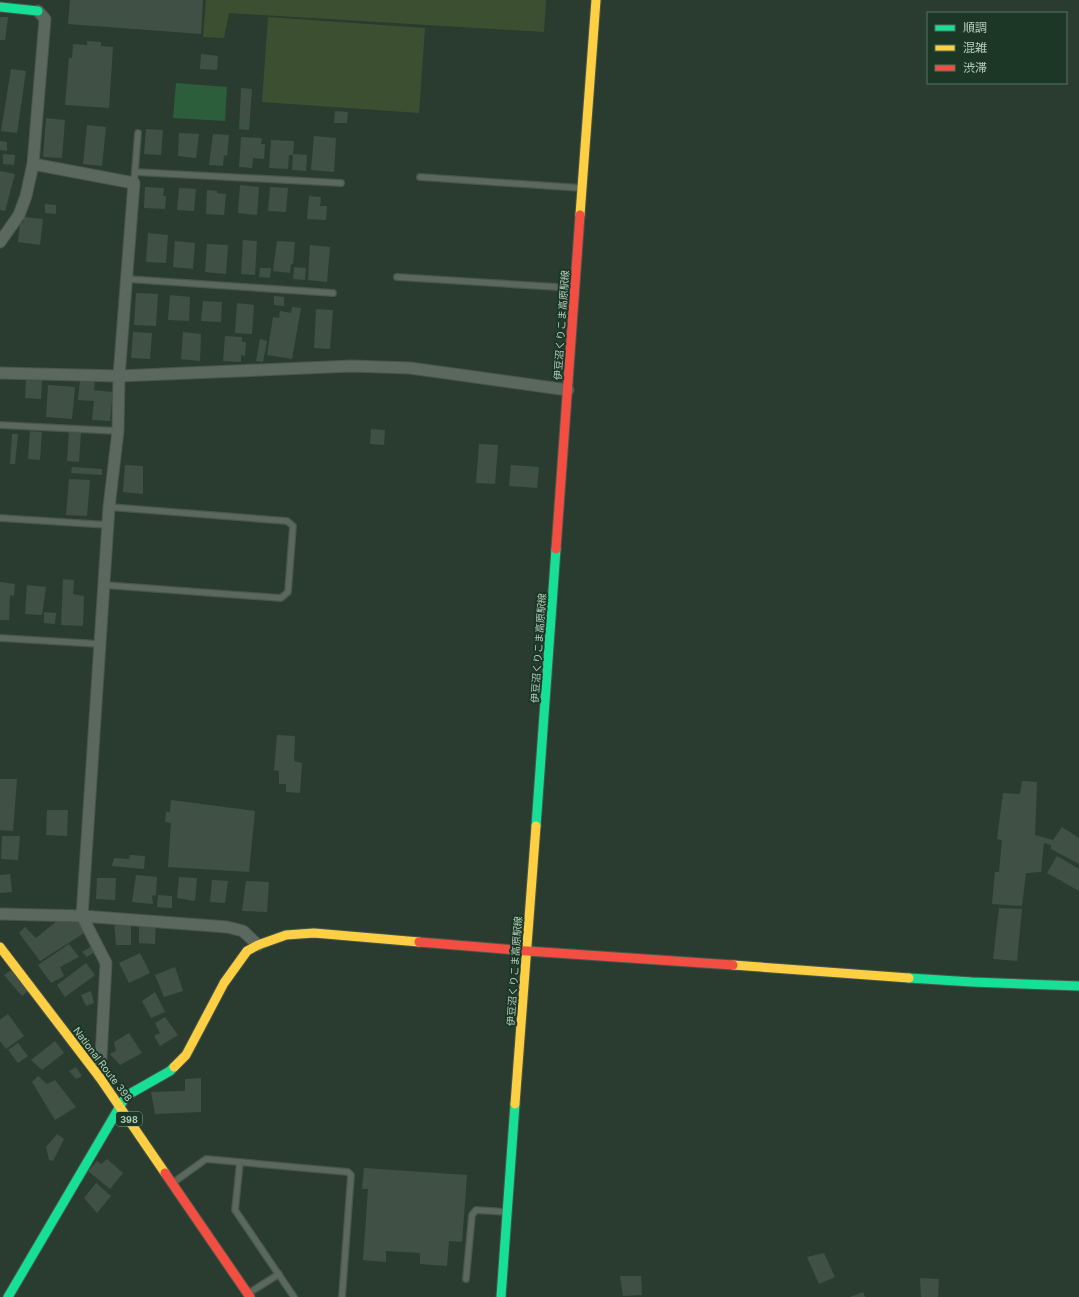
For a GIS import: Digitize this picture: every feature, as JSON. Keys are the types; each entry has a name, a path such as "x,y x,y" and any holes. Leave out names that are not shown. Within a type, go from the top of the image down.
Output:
{"main road":[{"name":"伊豆沼くりこま高原駅線","path":"501,1297 568,390 581,188 596,0"},
{"path":"0,7 38,11"},
{"path":"8,1297 126,1096 170,1071 186,1055 224,983 247,951 258,945 286,935 314,933 527,951 972,982 1079,986"},
{"name":"National Route 398","path":"0,947 120,1105 249,1295"}],"street":[{"path":"0,242 19,215 26,196 33,164 45,19 38,11"},
{"path":"33,164 134,178 119,376 118,431 109,507 82,916 106,963 100,1078"},
{"path":"0,373 119,376 352,366 410,368 568,390"},
{"path":"0,914 82,916 226,927 243,931 258,945"}],"lane":[{"path":"138,132 134,178 341,183"},
{"path":"420,178 581,188"},
{"path":"397,277 575,288"},
{"path":"127,279 334,293"},
{"path":"0,424 118,431"},
{"path":"104,584 282,598 288,592 293,526 287,521 109,507"},
{"path":"0,518 108,525"},
{"path":"0,638 100,644"},
{"path":"173,1183 206,1159 348,1172 351,1175 342,1297"},
{"path":"240,1162 235,1210 294,1297"},
{"path":"466,1279 472,1215 476,1210 508,1212"},
{"path":"249,1295 279,1274"}],"shaded area":[{"path":"206,0 546,0 544,32 229,13 224,38 203,37"},
{"path":"268,17 425,28 419,113 262,102"},
{"path":"176,83 227,87 225,121 173,118"}],"building":[{"path":"70,0 203,0 201,34 68,24"},
{"path":"0,17 8,17 5,40 0,40"},
{"path":"87,41 101,42 101,46 113,47 109,108 65,105 69,58 72,58 73,44 87,45"},
{"path":"201,54 218,56 217,70 200,69"},
{"path":"11,69 26,71 17,133 1,131"},
{"path":"241,88 252,89 249,130 239,129"},
{"path":"335,111 348,112 347,123 334,123"},
{"path":"46,118 65,120 62,158 43,157"},
{"path":"87,125 106,127 102,166 83,164"},
{"path":"146,129 163,130 161,155 144,154"},
{"path":"179,133 199,134 196,158 178,156"},
{"path":"213,134 229,135 227,156 224,155 223,166 209,165"},
{"path":"314,136 336,138 334,172 311,170"},
{"path":"241,137 262,138 261,144 265,144 264,159 253,158 252,168 239,167"},
{"path":"271,140 294,141 293,155 289,155 288,169 269,168"},
{"path":"0,141 7,142 7,151 0,150"},
{"path":"3,154 15,155 14,165 3,164"},
{"path":"293,154 307,155 306,171 292,170"},
{"path":"0,171 15,174 5,211 0,210"},
{"path":"240,185 259,187 257,215 238,213"},
{"path":"145,187 164,188 163,196 166,196 165,209 144,208"},
{"path":"270,187 288,188 286,212 268,211"},
{"path":"179,188 196,189 194,211 177,210"},
{"path":"207,190 226,194 224,215 206,214"},
{"path":"309,196 321,197 320,206 327,206 326,220 307,219"},
{"path":"45,204 56,205 56,214 45,213"},
{"path":"24,217 43,219 40,245 18,242 20,223 23,223"},
{"path":"148,233 168,235 166,263 146,262"},
{"path":"243,240 257,241 255,275 241,274"},
{"path":"175,241 195,243 193,269 173,267"},
{"path":"277,241 295,242 293,264 291,264 290,273 273,271"},
{"path":"207,244 228,245 226,274 205,272"},
{"path":"310,245 330,247 327,282 308,280"},
{"path":"294,267 306,268 305,280 293,279"},
{"path":"260,268 271,268 270,278 259,277"},
{"path":"136,293 158,294 156,326 134,325"},
{"path":"170,295 190,297 189,321 168,320"},
{"path":"274,296 284,297 284,306 274,305"},
{"path":"203,301 222,302 221,322 201,321"},
{"path":"237,303 254,305 252,334 235,333"},
{"path":"292,307 301,308 292,359 267,355 273,317 279,318 280,311 291,313"},
{"path":"316,309 333,310 330,349 314,348"},
{"path":"133,332 152,333 150,359 131,358"},
{"path":"183,332 201,334 200,361 181,359"},
{"path":"225,336 242,337 242,342 246,342 245,356 241,355 241,362 223,361"},
{"path":"260,339 267,341 263,362 256,361"},
{"path":"26,379 42,380 41,399 25,398"},
{"path":"80,380 95,381 94,390 113,392 110,421 92,420 94,401 78,400"},
{"path":"48,385 75,387 72,419 46,417"},
{"path":"371,429 385,430 384,445 370,444"},
{"path":"30,431 42,432 40,460 28,459"},
{"path":"69,432 81,433 79,462 67,461"},
{"path":"12,434 18,434 15,464 10,464"},
{"path":"479,444 498,445 495,484 476,483"},
{"path":"125,465 143,466 143,494 123,492"},
{"path":"511,465 539,467 537,488 509,486"},
{"path":"72,467 102,469 102,475 71,473"},
{"path":"69,479 90,480 87,516 66,515"},
{"path":"63,579 74,580 73,594 84,596 83,626 61,625"},
{"path":"0,582 15,584 14,596 10,595 9,620 0,620"},
{"path":"27,585 46,587 42,615 25,614"},
{"path":"44,612 56,613 55,624 44,623"},
{"path":"277,735 295,736 294,761 302,763 300,793 286,792 286,784 279,784 279,771 274,770"},
{"path":"0,779 17,779 13,831 0,830"},
{"path":"1022,781 1037,782 1035,835 1053,840 1062,827 1079,838 1079,864 1051,849 1051,845 1044,843 1041,872 1026,873 1022,906 992,904 995,872 999,872 1002,840 997,839 1003,793 1020,794"},
{"path":"171,800 255,811 249,872 168,867 171,823 165,822 166,812 170,812"},
{"path":"47,810 68,810 67,836 46,835"},
{"path":"2,836 20,836 18,860 1,859"},
{"path":"130,855 145,856 144,869 112,866 114,858 129,859"},
{"path":"1057,856 1079,869 1079,891 1047,873"},
{"path":"10,874 12,892 0,893 0,875"},
{"path":"136,875 157,877 156,895 152,896 153,904 132,902"},
{"path":"179,877 197,878 195,901 177,898"},
{"path":"97,878 116,878 115,900 96,899"},
{"path":"212,880 228,881 225,903 210,902"},
{"path":"246,881 269,882 267,912 242,911"},
{"path":"158,895 172,896 172,908 157,907"},
{"path":"999,908 1022,909 1017,961 993,959"},
{"path":"69,911 86,932 40,961 19,933 25,927 36,938"},
{"path":"131,920 131,945 116,945 114,921"},
{"path":"139,920 156,921 155,944 139,943"},
{"path":"69,944 79,957 60,967 64,976 51,983 38,965"},
{"path":"95,944 99,949 87,957 82,952"},
{"path":"140,953 150,973 129,983 119,963"},
{"path":"86,963 95,975 65,997 57,985"},
{"path":"175,967 183,991 164,997 155,975"},
{"path":"14,968 31,989 22,996 4,975"},
{"path":"91,991 94,1003 86,1006 81,995"},
{"path":"155,992 165,1012 151,1018 142,1001"},
{"path":"8,1014 24,1036 6,1049 0,1041 0,1020"},
{"path":"165,1017 178,1035 160,1046 154,1036 160,1033 155,1023"},
{"path":"129,1033 142,1053 120,1065 110,1054 116,1051 114,1042"},
{"path":"55,1041 64,1053 42,1070 31,1060"},
{"path":"18,1043 28,1056 18,1063 8,1050"},
{"path":"76,1067 82,1076 76,1079 69,1071"},
{"path":"38,1076 47,1084 55,1080 76,1107 55,1120 32,1082"},
{"path":"201,1078 201,1112 155,1114 151,1092 185,1091 185,1079"},
{"path":"57,1134 64,1139 53,1161 49,1160 46,1147"},
{"path":"107,1159 123,1173 110,1189 88,1171 97,1161 101,1164"},
{"path":"364,1168 467,1175 462,1242 449,1241 447,1266 420,1264 420,1253 386,1251 386,1262 363,1260 368,1189 362,1189"},
{"path":"96,1183 111,1196 97,1213 84,1198"},
{"path":"824,1253 835,1277 819,1284 807,1257"},
{"path":"620,1276 641,1276 642,1295 623,1296"},
{"path":"920,1278 939,1279 938,1297 921,1297"},
{"path":"863,1292 865,1297 850,1297"}],"traffic: fast":[{"path":"0,7 38,11"},
{"path":"536,826 556,549"},
{"path":"909,978 1079,986"},
{"path":"8,1297 126,1096 170,1071 174,1067"},
{"path":"501,1297 515,1104"}],"traffic: slow":[{"path":"580,215 596,0"},
{"path":"515,1104 536,826"},
{"path":"174,1067 186,1055 224,983 247,951 258,945 286,935 314,933 419,942"},
{"path":"0,947 100,1078 165,1173"},
{"path":"733,965 909,978"}],"traffic: jam":[{"path":"556,549 580,215"},
{"path":"419,942 733,965"},
{"path":"165,1173 250,1297"}]}
